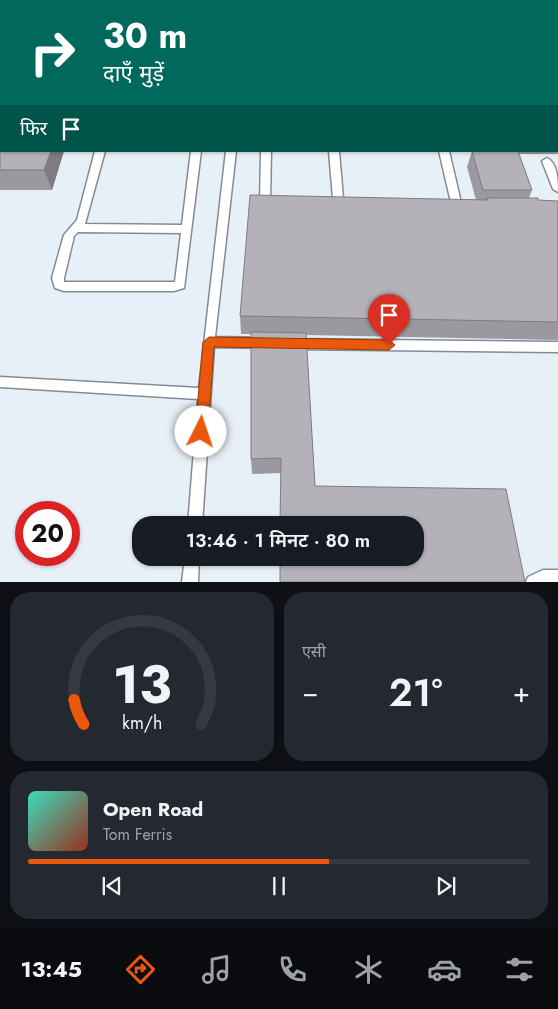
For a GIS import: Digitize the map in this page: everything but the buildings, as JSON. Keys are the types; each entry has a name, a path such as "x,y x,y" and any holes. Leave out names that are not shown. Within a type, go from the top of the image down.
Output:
{"lane":[{"path":"100,152 82,221 70,236 58,278 59,284 64,287 178,286 182,281 196,152"},
{"path":"196,516 209,342 231,152"},
{"path":"266,152 265,204 267,208 282,210"},
{"path":"334,152 339,210"},
{"path":"444,152 457,211"},
{"path":"548,161 558,189"},
{"path":"78,228 187,229"},
{"path":"209,342 558,347"},
{"path":"0,382 204,394"},
{"path":"190,582 191,566"},
{"path":"533,582 543,578 558,578"}],"route":[{"path":"201,432 209,342 389,345"}]}
